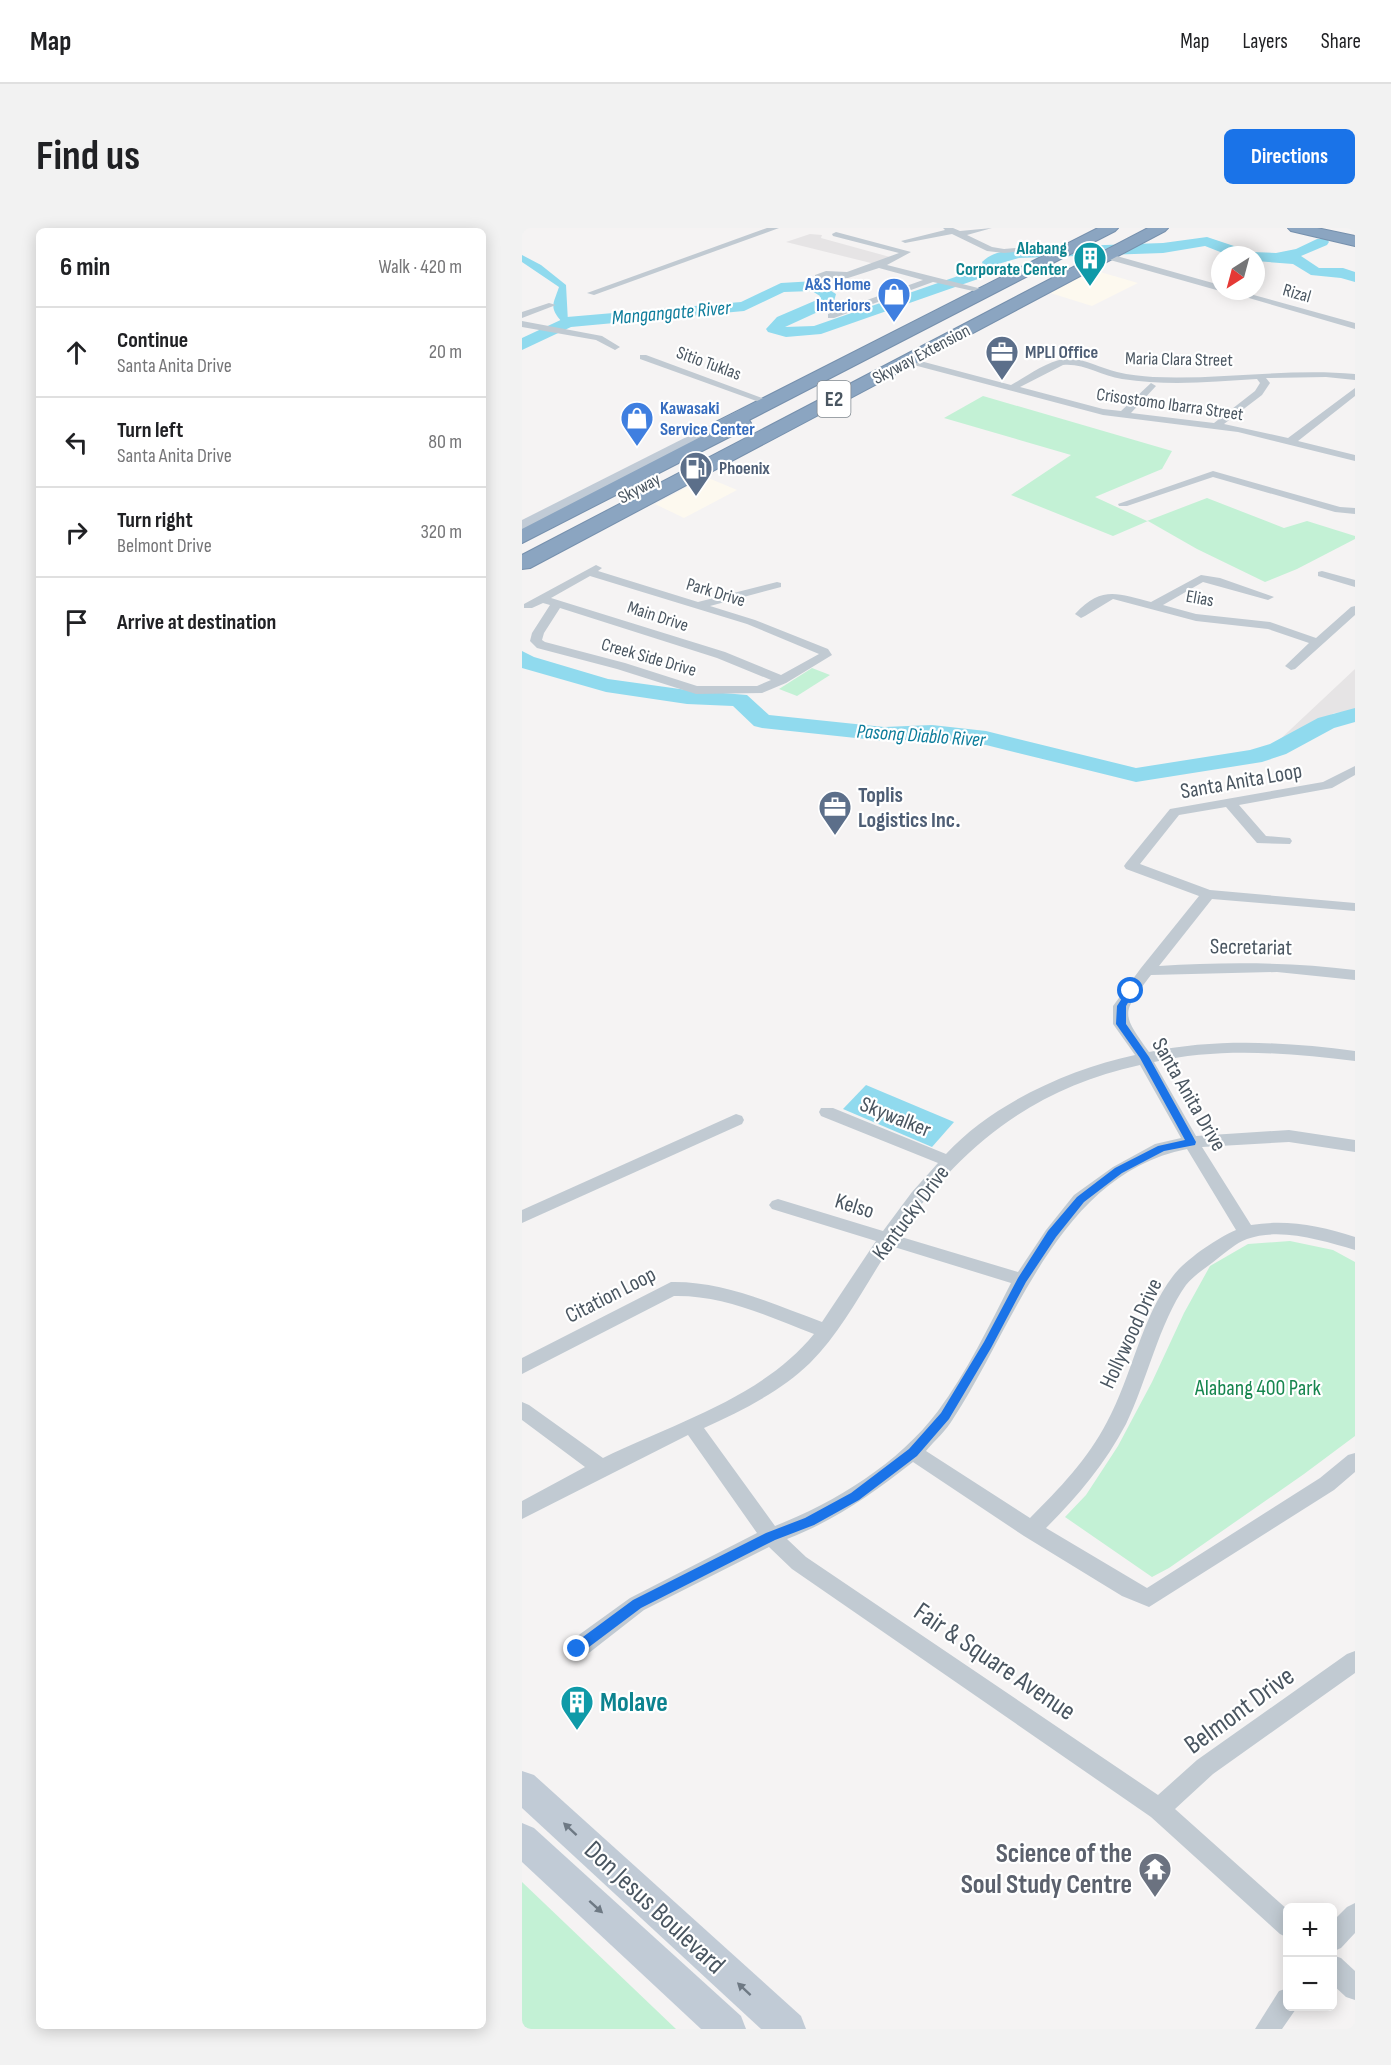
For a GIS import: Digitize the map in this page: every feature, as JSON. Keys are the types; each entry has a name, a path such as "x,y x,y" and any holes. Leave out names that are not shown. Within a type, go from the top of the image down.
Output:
{"highway":[{"name":"E2","path":"522,551 1092,247 1120,228"},
{"name":"Skyway Extension","path":"522,564 1162,228"},
{"path":"1296,228 1355,237"},
{"path":"1312,228 1355,237"},
{"path":"1323,228 1355,237"},
{"path":"1340,228 1355,237"},
{"name":"E2","path":"522,537 1092,247 1137,232"},
{"name":"Skyway","path":"522,543 1114,236 1137,232"},
{"name":"Skyway","path":"522,551 1137,232"},
{"name":"Skyway Extension","path":"522,528 1092,247"}],"main road":[{"path":"522,564 909,361 1092,247 1102,228"},
{"path":"1137,232 1162,228"},
{"path":"1287,228 1355,237"},
{"path":"522,528 1049,256 1092,247"},
{"name":"Don Jesus Boulevard","path":"523,1789 788,2029"},
{"name":"Don Jesus Boulevard","path":"522,1839 728,2029"}],"street":[{"path":"591,293 775,228"},
{"path":"905,242 953,231 988,228"},
{"path":"953,231 990,249 1004,251 1092,247 1211,285"},
{"path":"818,277 826,274 848,275 879,265 907,252 836,234"},
{"path":"879,265 982,290"},
{"path":"831,316 934,279"},
{"name":"Rizal","path":"1262,300 1355,326"},
{"path":"522,315 552,305"},
{"path":"522,324 599,338 615,347"},
{"name":"Sitio Tuklas","path":"643,357 765,401"},
{"name":"Crisostomo Ibarra Street","path":"909,361 1122,416 1216,426 1291,441 1355,458"},
{"name":"Maria Clara Street","path":"1012,388 1061,362 1069,361 1089,364 1121,376 1140,378 1319,374 1355,377"},
{"path":"1216,426 1259,393 1265,383 1260,376"},
{"path":"1122,416 1151,386"},
{"path":"1291,441 1355,391"},
{"path":"1123,504 1213,474 1339,510 1355,511"},
{"path":"1153,606 1201,578 1204,573 1191,568"},
{"name":"Park Drive","path":"543,598 594,569 751,622 824,652 825,657 782,680"},
{"path":"1322,574 1355,584"},
{"path":"1201,578 1216,580 1268,597"},
{"path":"696,605 777,585"},
{"name":"Elias","path":"1081,614 1110,595 1196,617 1270,626 1317,642"},
{"path":"525,606 543,598"},
{"name":"Main Drive","path":"543,598 721,655 782,680"},
{"name":"Creek Side Drive","path":"557,604 538,633 536,641 541,645 621,666 696,690 758,690 782,680"},
{"path":"525,606 548,615"},
{"path":"1291,666 1355,609"},
{"name":"Santa Anita Loop","path":"1355,770 1327,786 1175,812 1131,866 1208,894 1355,907"},
{"path":"1229,802 1262,840 1285,841"},
{"name":"Santa Anita Drive","path":"1208,894 1121,1006 1121,1024 1144,1057 1191,1142 1246,1232"},
{"name":"Secretariat","path":"1146,972 1209,968 1280,968 1355,975"},
{"name":"Kentucky Drive","path":"522,1511 600,1467 766,1388 795,1366 826,1331 886,1239 948,1161 998,1118 1058,1083 1144,1057 1218,1047 1263,1046 1315,1049 1355,1056"},
{"name":"Skywalker","path":"827,1112 948,1161"},
{"path":"522,1216 736,1120"},
{"path":"577,1649 637,1604 771,1536 810,1521 855,1496 913,1452 945,1416 988,1345 1022,1280 1052,1234 1080,1199 1119,1171 1161,1148 1191,1142 1289,1136 1355,1146"},
{"name":"Kelso","path":"778,1205 1022,1280"},
{"name":"Hollywood Drive","path":"1031,1530 1075,1486 1108,1438 1177,1283 1216,1250 1246,1232 1283,1230 1325,1234 1355,1244"},
{"name":"Citation Loop","path":"522,1367 672,1289 691,1287 714,1292 826,1331"},
{"path":"522,1410 600,1467"},
{"name":"Fair & Square Avenue","path":"691,1425 771,1536 799,1563 1159,1809 1283,1922"},
{"path":"913,1452 1031,1530 1129,1590 1149,1598 1327,1484 1355,1461"},
{"name":"Belmont Drive","path":"1159,1809 1205,1767 1355,1661"},
{"path":"1337,1935 1355,1915"},
{"path":"1337,1972 1355,1988"},
{"path":"1267,2029 1283,2006"}],"shaded area":[{"path":"810,234 822,235 821,238 890,257 875,264 786,242"},
{"path":"1090,269 1138,283 1092,306 1044,291"},
{"name":"Phoenix","path":"706,477 737,490 684,518 655,504"},
{"path":"1355,669 1355,711 1334,713 1292,738 1274,745"}],"green space":[{"path":"983,396 1172,451 1162,469 1095,497 1147,521 1207,498 1284,528 1307,521 1355,536 1355,539 1297,569 1265,582 1197,549 1148,521 1113,536 1011,495 1071,455 944,418"},
{"path":"812,668 830,675 797,696 779,689"},
{"name":"Alabang 400 Park","path":"1290,1241 1333,1250 1355,1262 1355,1436 1169,1568 1152,1577 1065,1517 1086,1495 1118,1446 1210,1266 1248,1244"},
{"path":"522,1882 676,2029 522,2029"}],"water":[{"path":"522,255 541,265 566,285 568,322 562,322 555,313 554,302 559,287 522,262"},
{"path":"866,1085 954,1122 932,1147 843,1109"}],"waterway":[{"name":"Mangangate River","path":"522,345 567,322 744,306 781,288 800,286 815,286 828,294 827,302 783,320 774,329 786,332 815,331 993,269 990,262 1001,256 1019,253 1163,248 1207,241 1218,246"},
{"path":"1280,257 1301,252 1322,242"},
{"path":"1265,257 1297,260 1316,272 1343,273 1355,277"},
{"name":"Pasong Diablo River","path":"522,658 526,662 606,685 687,697 739,700 762,721 884,734 932,732 986,738 1136,775 1254,757 1278,749 1326,723 1355,715"}],"place":[{"name":"Alabang Corporate Center","path":"1090,287"},
{"name":"A&S Home Interiors","path":"894,323"},
{"name":"MPLI Office","path":"1002,381"},
{"name":"Kawasaki Service Center","path":"637,447"},
{"name":"Phoenix","path":"696,497"},
{"name":"Toplis Logistics Inc.","path":"835,836"},
{"name":"Molave","path":"577,1731"},
{"name":"Science of the Soul Study Centre","path":"1155,1898"}],"route":[{"path":"577,1649 637,1604 771,1536 810,1521 855,1496 913,1452 945,1416 988,1345 1022,1280 1052,1234 1080,1199 1119,1171 1161,1148 1191,1142 1144,1057 1121,1024 1121,1006 1131,991"}]}
